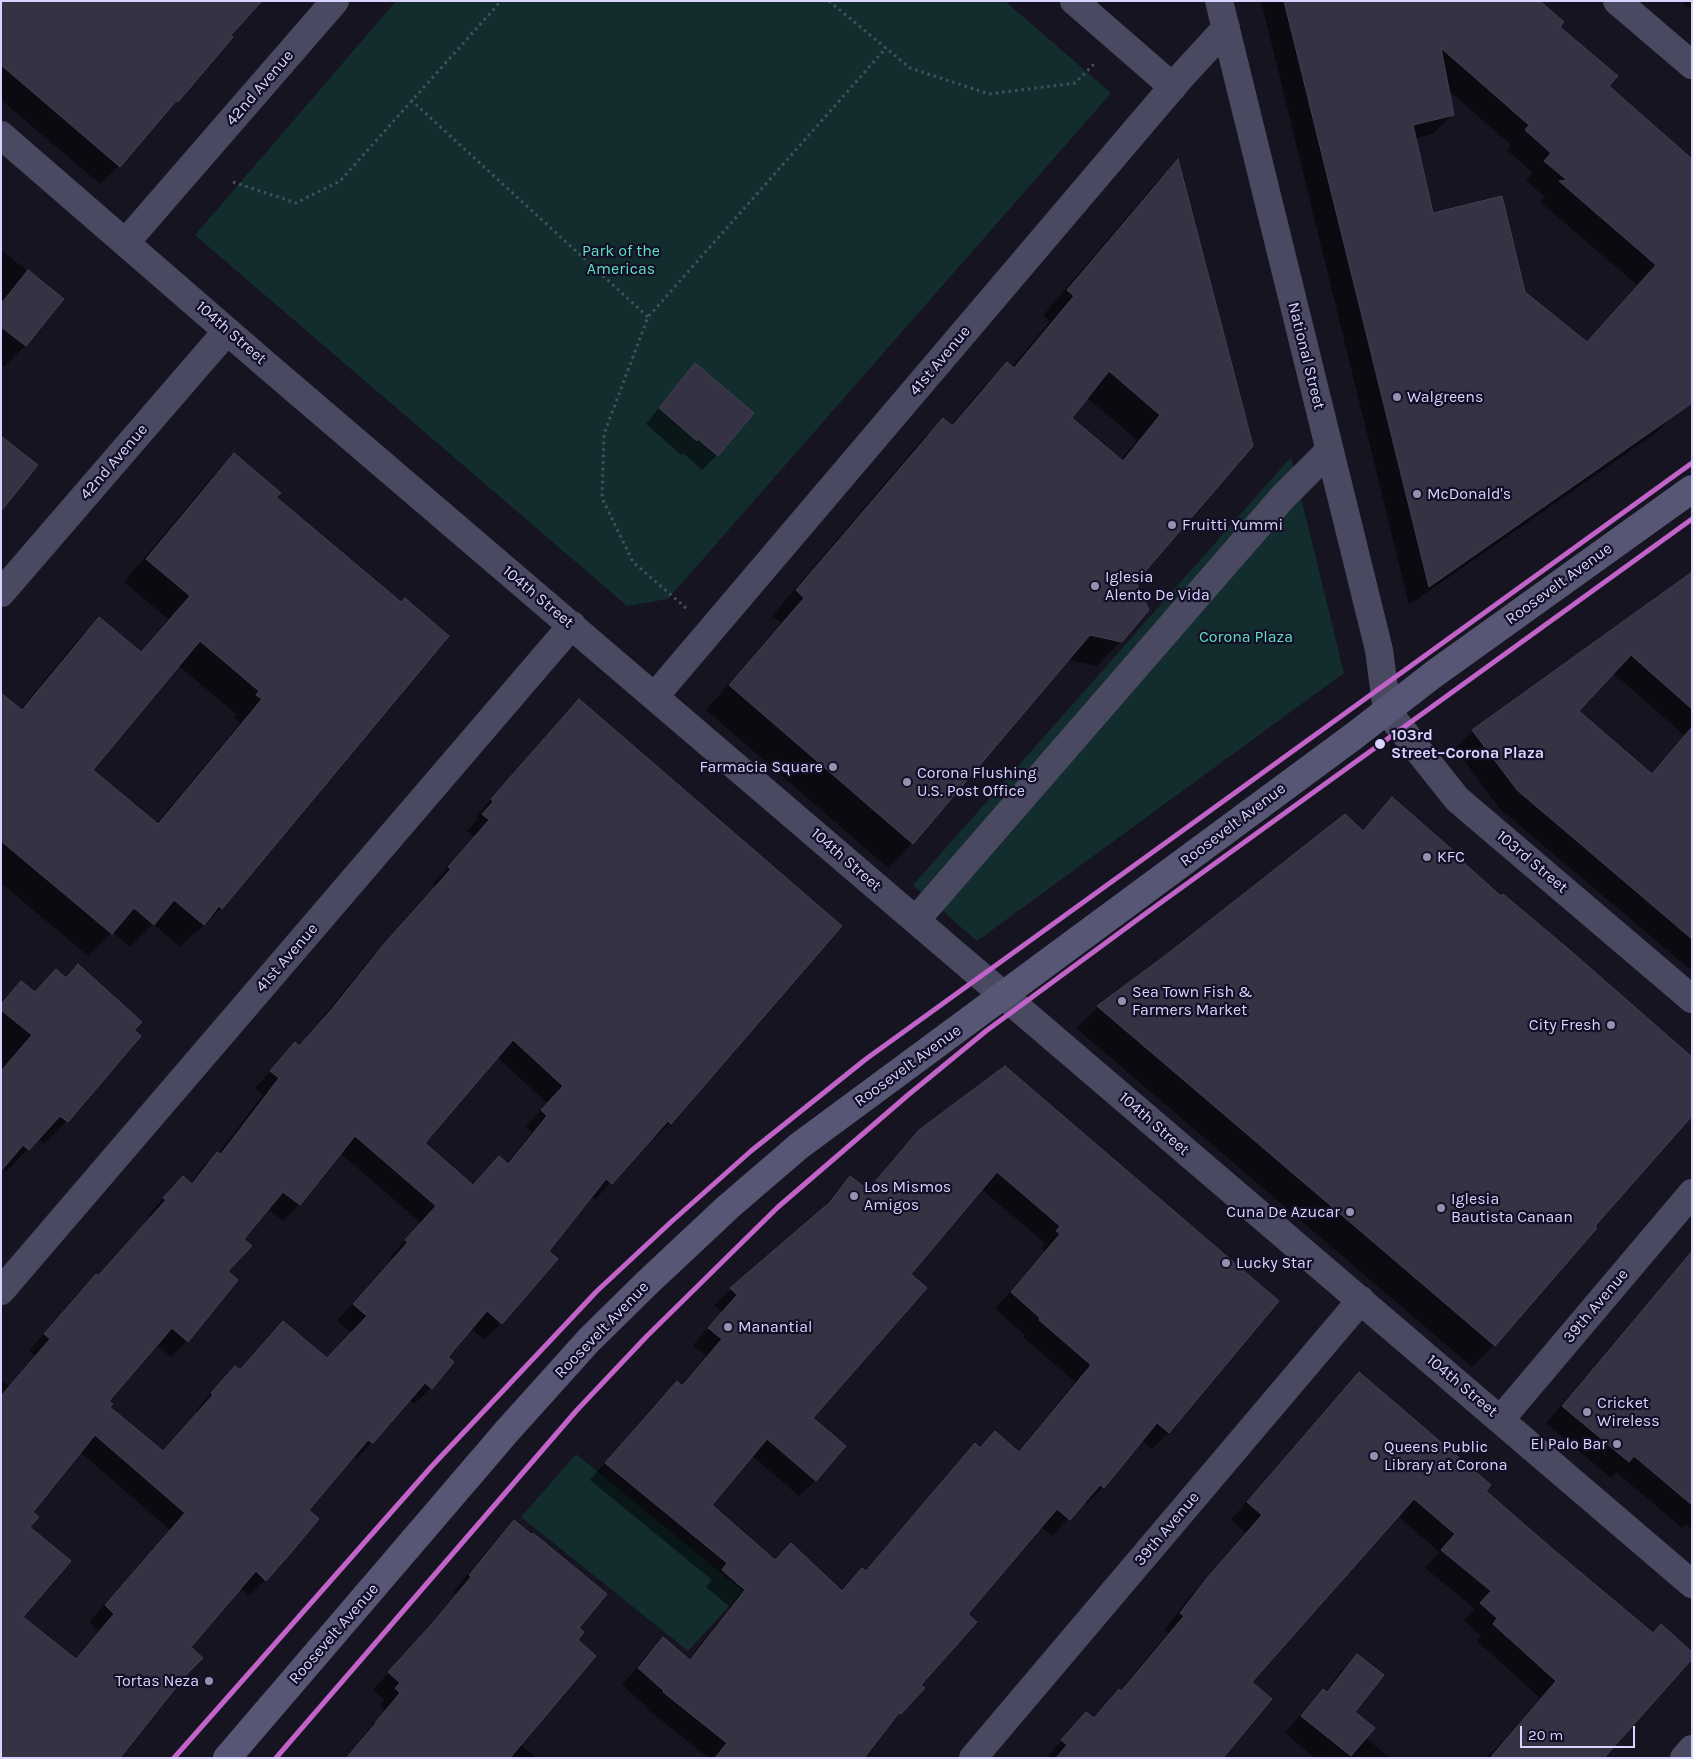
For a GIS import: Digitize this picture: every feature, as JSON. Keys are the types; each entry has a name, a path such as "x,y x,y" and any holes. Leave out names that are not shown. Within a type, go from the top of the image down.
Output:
{"main road":[{"name":"Roosevelt Avenue","path":"227,1758 508,1430 589,1340 728,1207 799,1146 1387,711 1434,674 1692,489"}],"street":[{"name":"42nd Avenue","path":"126,242 335,1"},
{"path":"1074,1 1173,87"},
{"name":"National Street","path":"1219,1 1379,650 1387,711"},
{"path":"1617,1 1692,65"},
{"name":"41st Avenue","path":"655,696 1173,87 1226,28"},
{"name":"104th Street","path":"1,135 227,331 1692,1584"},
{"name":"42nd Avenue","path":"1,593 227,331"},
{"path":"916,920 1283,498 1329,451"},
{"name":"41st Avenue","path":"1,1292 572,625"},
{"name":"103rd Street","path":"1387,711 1458,799 1692,999"},
{"name":"39th Avenue","path":"1501,1419 1692,1193"},
{"name":"39th Avenue","path":"973,1758 1361,1300"},
{"path":"1684,1758 1692,1749"}],"path":[{"path":"233,182 296,203 340,181 500,1"},
{"path":"829,1 910,68 989,94 1075,83 1096,63"},
{"path":"689,611 633,562 602,498 604,434 648,317 886,48"},
{"path":"411,100 648,317"}],"green space":[{"name":"Park of the Americas","path":"396,1 1005,1 1111,93 668,599 627,606 195,235"},
{"name":"Corona Plaza","path":"1291,457 1344,673 977,941 913,885"},
{"path":"576,1454 743,1591 688,1651 521,1517"}],"building":[{"path":"1,1 262,1 231,35 233,37 178,102 177,100 120,167 1,65"},
{"path":"1284,1 1540,1 1564,22 1560,27 1618,76 1609,86 1692,159 1692,403 1429,587","holes":["1441,48 1529,125 1525,130 1551,153 1544,161 1567,180 1559,181 1656,265 1587,342 1525,292 1502,196 1433,213 1413,125 1454,115"]},
{"path":"1178,159 1253,446 1136,582 1149,610 1122,642 1090,635 913,844 729,685 804,598 796,590 943,418 952,426 1007,362 1014,368 1074,296 1067,290","holes":["1109,371 1160,415 1123,461 1072,418"]},
{"path":"28,270 64,299 26,346 1,327 1,304"},
{"path":"695,363 754,413 718,456 698,439 697,441 659,408"},
{"path":"1,436 38,465 1,511"},
{"path":"234,453 281,493 276,497 401,602 405,598 449,636 222,909 219,906 204,925 174,900 154,925 134,908 112,934 1,841 1,693 22,710 99,617 141,652 190,596 146,559","holes":["200,641 259,691 256,695 262,699 158,824 93,770"]},
{"path":"1692,572 1692,709 1631,655 1579,711 1652,774 1692,727 1692,939 1517,790 1472,730"},
{"path":"579,699 842,926 671,1124 668,1121 612,1184 606,1179 549,1251 558,1259 502,1324 487,1311 448,1357 454,1362 432,1389 425,1383 373,1443 368,1440 309,1510 319,1519 289,1555 266,1581 256,1571 191,1647 203,1658 185,1676 120,1758 1,1758 1,1396 50,1339 44,1334 96,1274 98,1276 166,1200 163,1198 183,1176 192,1184 217,1152 221,1154 279,1078 270,1071 295,1042 299,1046 331,1010 384,944 451,869 448,867 489,820 482,814 493,802 491,799","holes":["513,1040 563,1086 541,1110 547,1116 508,1164 499,1156 473,1185 425,1143","355,1136 436,1206 405,1240 408,1242 353,1304 367,1316 327,1358 283,1321 240,1370 235,1366 211,1393 213,1395 163,1451 110,1407 113,1404 109,1401 172,1328 188,1342 238,1280 228,1271 252,1246 244,1239 283,1192 300,1205","95,1435 185,1513 105,1605 114,1614 76,1659 23,1617 71,1561 30,1527 39,1517 33,1512"]},
{"path":"1392,797 1456,853 1455,855 1501,896 1503,894 1572,952 1692,1057 1692,1116 1595,1226 1597,1228 1495,1346 1097,1006 1166,955 1345,814 1363,831"},
{"path":"78,964 142,1022 134,1030 141,1036 68,1122 60,1116 29,1150 23,1145 1,1171 1,1071 32,1035 1,1010 1,1004 21,981 35,992 56,969 66,978"},
{"path":"1005,1066 1279,1301 1169,1433 1157,1423 1104,1488 1100,1485 1070,1520 1057,1509 968,1614 977,1622 921,1685 925,1688 901,1714 899,1713 864,1758 715,1758 727,1743 663,1692 638,1668 663,1637 690,1660 745,1590 722,1570 727,1563 605,1463 677,1381 682,1386 722,1339 708,1328 737,1295 730,1288 829,1203 850,1176 868,1190 919,1130","holes":["997,1172 1060,1226 1056,1231 1060,1234 1011,1292 1040,1318 1039,1320 1091,1365 1019,1452 995,1431 980,1448 975,1443 866,1571 862,1568 842,1591 791,1543 775,1560 712,1505 767,1439 816,1481 846,1446 813,1418 927,1288 911,1274"]},
{"path":"1692,1251 1692,1505 1634,1456 1629,1462 1562,1406"},
{"path":"1359,1372 1491,1485 1486,1491 1555,1551 1653,1633 1661,1624 1692,1652 1692,1659 1604,1758 1490,1758 1556,1681 1493,1624 1497,1618 1480,1603 1491,1591 1441,1550 1455,1534 1414,1499 1252,1682 1272,1699 1223,1758 1056,1758 1067,1745 1061,1740 1086,1712 1094,1718 1119,1689 1121,1691 1184,1616 1180,1613 1207,1578 1262,1515 1247,1502"},
{"path":"514,1520 532,1535 533,1533 607,1594 579,1628 584,1632 578,1640 596,1656 510,1758 346,1758 400,1693 395,1688 400,1683 388,1672 471,1577 469,1575"},
{"path":"1357,1654 1384,1675 1355,1712 1375,1728 1351,1756 1301,1716 1323,1689 1327,1692"}],"transit line":[{"path":"174,1758 432,1466 597,1291 751,1151 866,1059 1692,463"},
{"path":"276,1758 577,1410 647,1336 778,1207 908,1095 986,1031 1692,519"}],"place":[{"name":"Walgreens","path":"1397,397"},
{"name":"McDonald's","path":"1417,494"},
{"name":"Fruitti Yummi","path":"1172,525"},
{"name":"Iglesia Alento De Vida","path":"1095,586"},
{"name":"103rd Street–Corona Plaza","path":"1380,744"},
{"name":"Farmacia Square","path":"833,767"},
{"name":"Corona Flushing U.S. Post Office","path":"907,782"},
{"name":"KFC","path":"1427,857"},
{"name":"Sea Town Fish & Farmers Market","path":"1122,1001"},
{"name":"City Fresh","path":"1611,1025"},
{"name":"Los Mismos Amigos","path":"854,1196"},
{"name":"Iglesia Bautista Canaan","path":"1441,1208"},
{"name":"Cuna De Azucar","path":"1350,1212"},
{"name":"Lucky Star","path":"1226,1263"},
{"name":"Manantial","path":"728,1327"},
{"name":"Cricket Wireless","path":"1587,1412"},
{"name":"El Palo Bar","path":"1617,1444"},
{"name":"Queens Public Library at Corona","path":"1374,1456"},
{"name":"Tortas Neza","path":"209,1681"}]}
